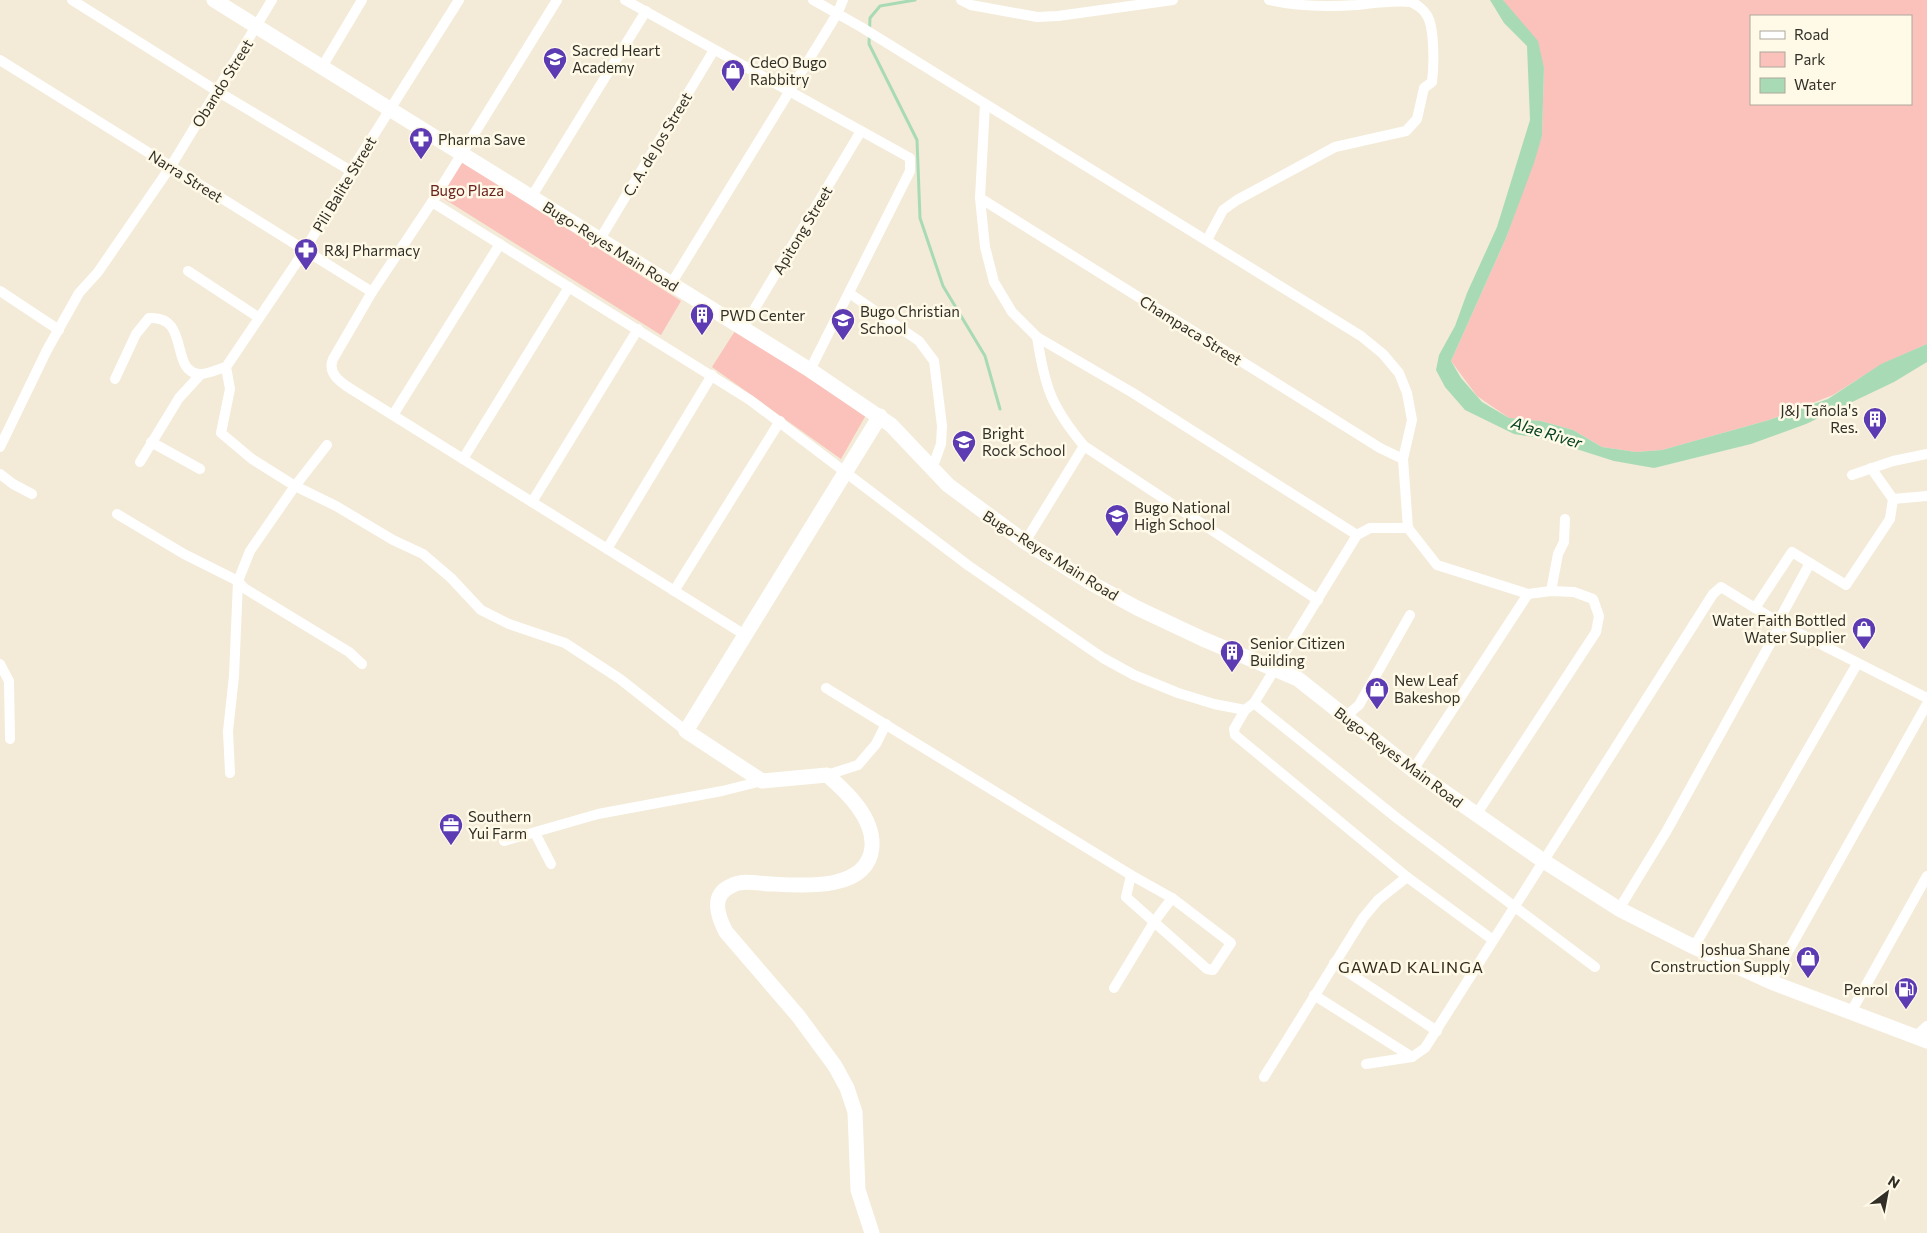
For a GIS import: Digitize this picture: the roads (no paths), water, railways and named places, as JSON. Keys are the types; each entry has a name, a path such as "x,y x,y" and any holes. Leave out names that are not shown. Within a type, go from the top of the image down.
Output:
{"street":[{"path":"72,0 217,91 350,171"},
{"name":"Bugo-Reyes Main Road","path":"214,0 462,152 810,370 880,416 905,437 932,469 964,498 1025,542 1091,583 1137,608 1304,683 1413,770 1542,860 1619,909 1694,948 1771,982 1851,1012 1923,1034"},
{"name":"Obando Street","path":"0,447 79,293 98,272 171,166 272,0"},
{"path":"322,67 362,0"},
{"name":"Pili Balite Street","path":"226,367 305,250 350,171 460,0"},
{"path":"556,0 432,202 372,292 331,364 336,377 342,383 745,635"},
{"path":"625,0 789,92 905,154 912,164 810,370"},
{"path":"813,0 861,27 1207,240 1361,336 1383,354 1399,373 1412,412 1411,429 1404,459 1408,528 1437,565 1528,594 1551,591 1574,592 1593,599 1599,616 1596,632 1476,815"},
{"path":"672,284 837,14 843,0"},
{"path":"961,0 971,5 1037,17 1058,16 1173,0"},
{"path":"1207,240 1224,210 1237,200 1335,148 1406,131 1417,119 1424,88 1432,82 1434,69 1430,21 1427,14 1412,2 1396,0 1357,5 1299,5 1269,0"},
{"path":"532,196 646,11"},
{"name":"C. A. de Jos Street","path":"600,239 714,50"},
{"name":"Narra Street","path":"0,60 372,292"},
{"path":"985,104 980,198 985,247 994,282 1012,312 1037,336 1133,393 1357,535"},
{"name":"Apitong Street","path":"743,328 861,131"},
{"name":"Champaca Street","path":"980,198 1380,448 1404,459"},
{"path":"432,202 712,375 780,421 969,566 1103,658 1178,693 1214,704 1245,710"},
{"path":"393,415 500,244"},
{"path":"188,270 258,317"},
{"path":"463,459 569,287"},
{"path":"0,291 59,330"},
{"path":"849,293 913,336 930,353 934,361 942,426 941,444 932,469"},
{"path":"115,379 136,334 149,318 158,317 165,320 173,328 184,365 191,372 201,374 226,367 230,389 221,433 246,454 295,486 336,506 393,540 423,554 451,578 482,610 509,624 565,642 620,679 686,730 762,780"},
{"path":"532,502 638,329"},
{"path":"1037,336 1042,372 1049,394 1061,418 1084,446 1318,600"},
{"path":"140,462 179,398 201,374"},
{"path":"607,549 712,375"},
{"path":"686,730 880,416"},
{"path":"674,591 780,421"},
{"path":"151,442 200,469"},
{"path":"230,773 228,731 234,676 238,582 250,551 295,486 327,445"},
{"path":"1025,542 1084,446"},
{"path":"1852,475 1871,468 1927,454"},
{"path":"1755,608 1792,552 1846,585 1890,519 1893,499 1871,468"},
{"path":"0,474 13,484 32,494"},
{"path":"1893,499 1927,496"},
{"path":"117,514 184,554 238,582 244,588 349,652 362,664"},
{"path":"1551,591 1558,554 1564,542 1565,518"},
{"path":"1408,528 1370,528 1357,535 1254,703 1245,710 1234,728 1235,735 1407,877 1493,940"},
{"path":"1619,909 1666,832 1810,564"},
{"path":"1366,1064 1412,1057 1425,1048 1542,860 1713,594 1721,587 1780,623 1857,664 1927,698"},
{"path":"1413,770 1528,594"},
{"path":"1345,717 1359,705 1410,615"},
{"path":"0,664 9,680 10,739"},
{"path":"1694,948 1857,664"},
{"path":"826,688 1131,875 1172,898 1229,940 1231,944 1229,950 1213,970 1210,970 1126,898 1131,875"},
{"path":"1254,703 1398,820 1595,967"},
{"path":"1771,982 1927,704"},
{"path":"504,841 534,834 598,814 722,791 762,780 827,775 858,765 876,744 886,724"},
{"path":"827,775 847,792 871,831 871,856 863,868 852,877 816,885 741,882 724,890 718,899 717,908 719,920 726,932 799,1017 835,1066 847,1088 855,1112 858,1190 872,1233"},
{"path":"534,834 551,864"},
{"path":"1851,1012 1927,876"},
{"path":"1264,1077 1334,962 1378,900 1407,877"},
{"path":"1114,988 1154,922 1172,898"},
{"path":"1334,962 1437,1031"},
{"path":"1314,995 1412,1057"}],"water":[{"name":"Alae River","path":"1490,0 1503,0 1538,41 1544,68 1542,136 1534,163 1506,238 1451,361 1461,378 1482,402 1509,418 1541,421 1573,430 1602,447 1636,452 1662,450 1769,420 1828,399 1881,364 1927,344 1927,362 1894,382 1806,424 1751,444 1654,468 1614,461 1545,439 1514,434 1465,410 1445,387 1436,370 1439,355 1455,326 1467,293 1497,227 1530,120 1527,46 1504,23"}],"waterway":[{"path":"915,0 880,6 870,18 869,44 917,140 920,218 943,286 985,356 1000,409"}],"place":[{"name":"Sacred Heart Academy","path":"555,80"},
{"name":"CdeO Bugo Rabbitry","path":"733,92"},
{"name":"Pharma Save","path":"421,160"},
{"name":"R&J Pharmacy","path":"306,271"},
{"name":"PWD Center","path":"702,336"},
{"name":"Bugo Christian School","path":"843,341"},
{"name":"J&J Tañola's Res.","path":"1875,440"},
{"name":"Bright Rock School","path":"964,463"},
{"name":"Bugo National High School","path":"1117,537"},
{"name":"Water Faith Bottled Water Supplier","path":"1864,650"},
{"name":"Senior Citizen Building","path":"1232,673"},
{"name":"New Leaf Bakeshop","path":"1377,710"},
{"name":"Southern Yui Farm","path":"451,846"},
{"name":"Joshua Shane Construction Supply","path":"1808,979"},
{"name":"Penrol","path":"1906,1010"}],"district":[{"name":"GAWAD KALINGA","path":"1411,966"}],"park label":[{"name":"Bugo Plaza","path":"467,190"}]}
